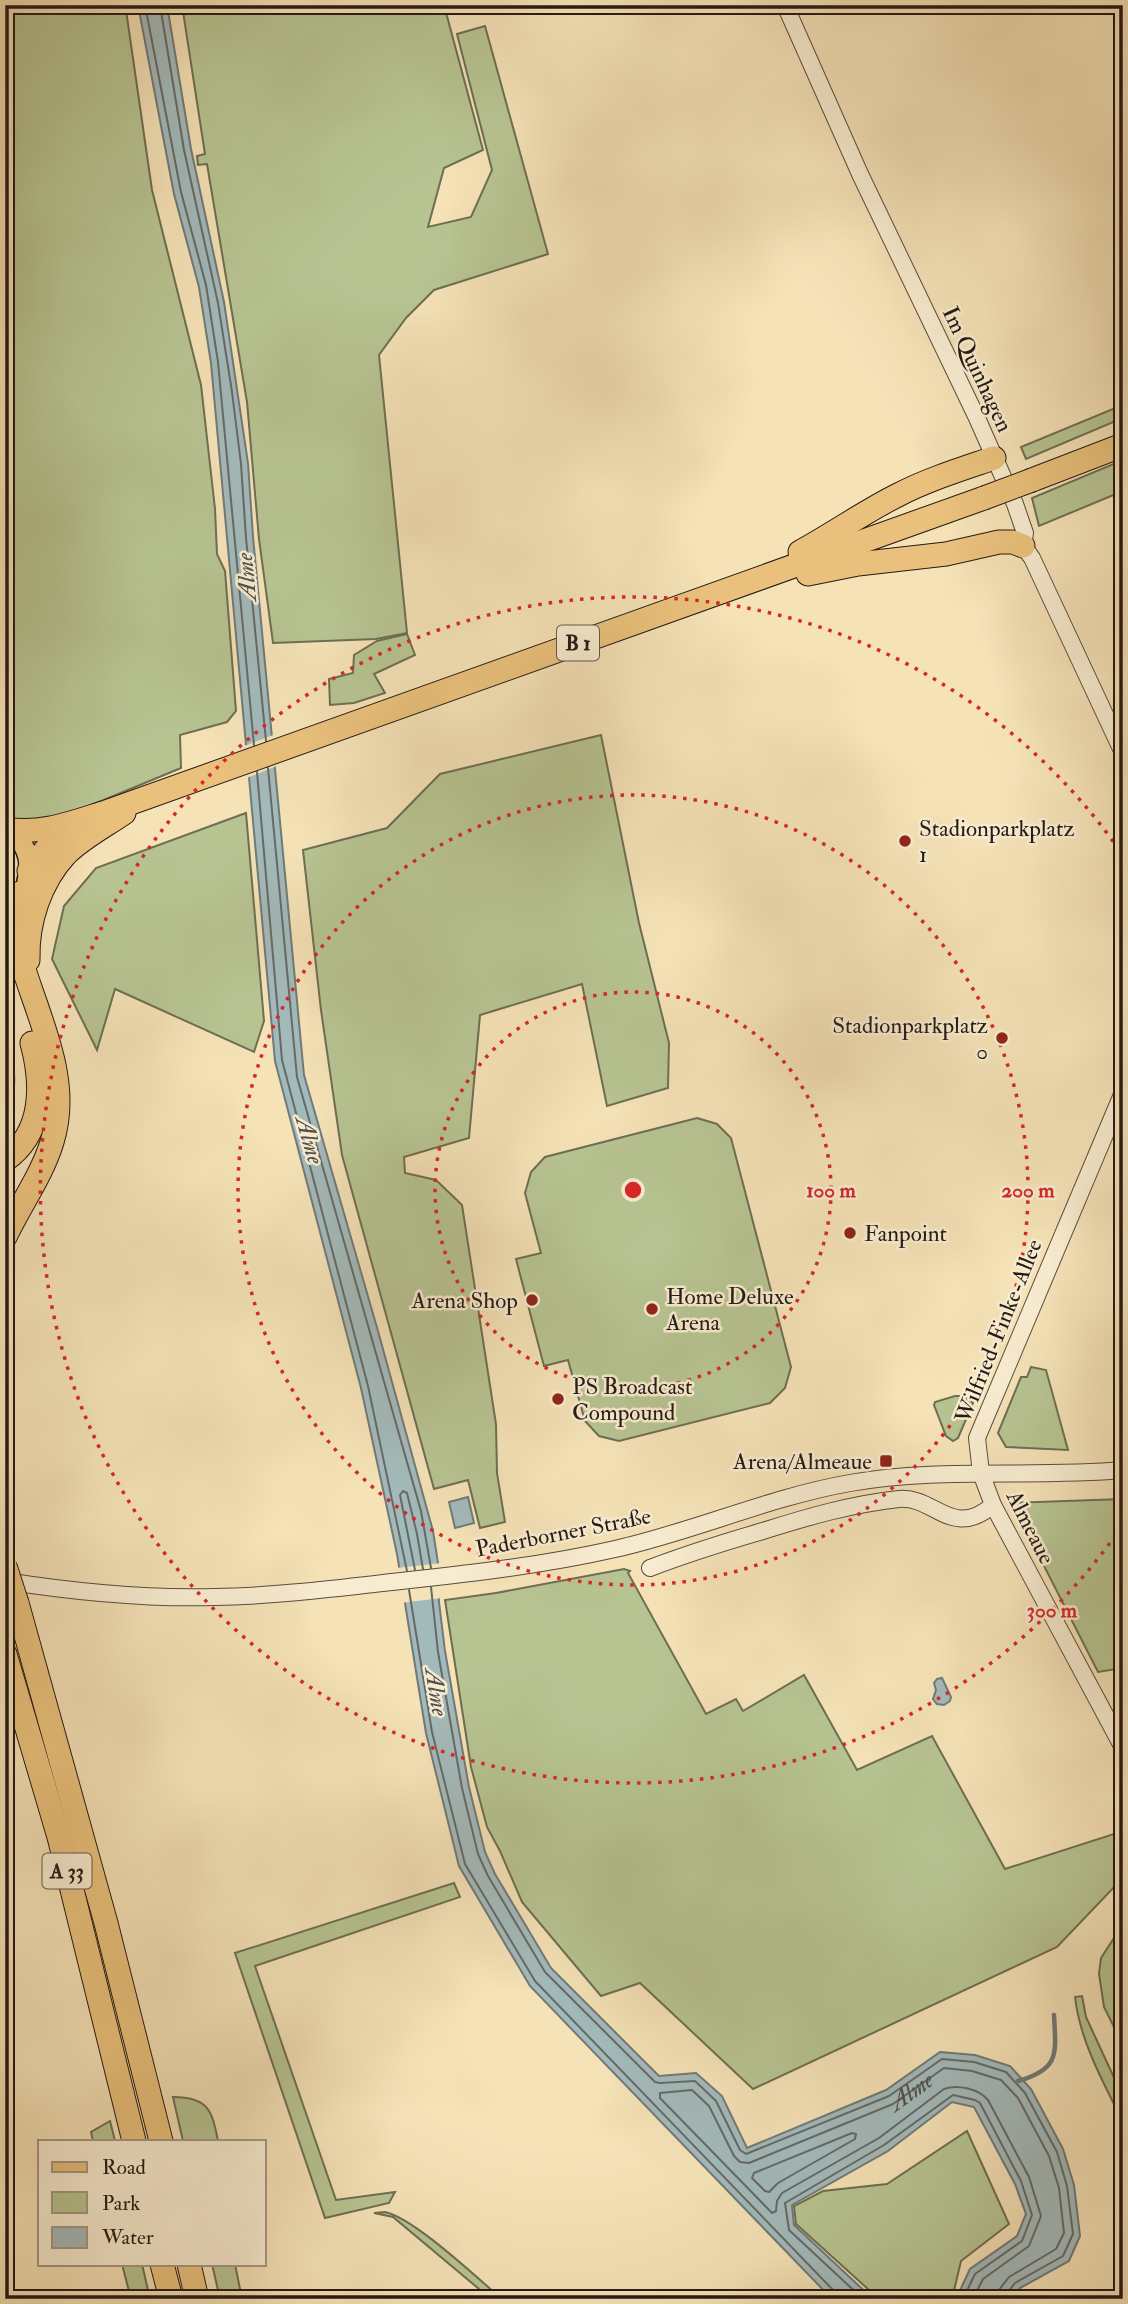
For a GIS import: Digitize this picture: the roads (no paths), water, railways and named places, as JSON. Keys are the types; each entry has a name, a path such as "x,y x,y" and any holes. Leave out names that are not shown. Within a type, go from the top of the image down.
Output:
{"highway":[{"name":"B 1","path":"6,829 46,829 103,813 984,498 1123,444"},
{"name":"B 1","path":"726,591 834,534 896,496 994,457"},
{"path":"726,591 858,564 946,554 1005,541 1023,546"},
{"path":"29,980 30,929 36,904 51,874 67,853 146,797"},
{"name":"B 1","path":"29,871 51,843 103,813"},
{"path":"5,1237 47,1157 57,1121 55,1078 49,1047 13,929 13,899"},
{"path":"5,952 36,1059 40,1090 36,1117 30,1132 25,1142 5,1160"},
{"name":"A 33","path":"5,1566 61,1754 161,2140"},
{"name":"A 33","path":"5,1654 59,1837 134,2140"},
{"path":"163,2266 171,2299"},
{"path":"189,2266 197,2299"}],"main road":[{"name":"B 1","path":"6,829 23,845 28,857 26,883 13,899"}],"street":[{"name":"Im Quinhagen","path":"785,5 860,174 994,457 1022,523 1025,533 1023,546 1032,558 1123,753"},
{"name":"Wilfried-Finke-Allee","path":"981,1473 977,1437 982,1422 1123,1092"},
{"name":"Paderborner Straße","path":"5,1581 67,1591 153,1597 215,1597 356,1586 484,1572 617,1548 848,1483 905,1476 1123,1470"},
{"name":"Almeaue","path":"981,1473 993,1505 1123,1748"},
{"path":"650,1569 709,1547 821,1513 860,1505 910,1499 936,1512 963,1519 975,1518 993,1505"}],"water":[{"name":"Alme","path":"138,5 167,5 191,149 224,302 248,463 304,1075 433,1531 445,1651 469,1787 485,1852 495,1874 551,1968 659,2076 696,2073 722,2096 747,2148 886,2090 940,2052 975,2055 1010,2066 1031,2089 1063,2149 1074,2185 1080,2236 1069,2261 1020,2288 1011,2299 956,2299 970,2269 1017,2236 1026,2214 1015,2184 974,2107 952,2102 888,2151 792,2205 794,2225 873,2299 832,2299 530,1986 459,1866 426,1733 397,1554 361,1388 275,1061 211,363 199,287 174,194"},
{"path":"468,1497 474,1523 455,1528 449,1502"},
{"path":"942,1678 951,1697 944,1705 937,1704 933,1699 936,1690 934,1683"}],"waterway":[{"path":"1018,2081 1042,2071 1052,2058 1055,2050 1054,2015"}],"place":[{"name":"Stadionparkplatz 1","path":"905,841"},
{"name":"Stadionparkplatz 0","path":"1002,1038"},
{"name":"Fanpoint","path":"850,1233"},
{"name":"Arena Shop","path":"532,1300"},
{"name":"Home Deluxe Arena","path":"652,1309"},
{"name":"PS Broadcast Compound","path":"558,1399"},
{"name":"Arena/Almeaue","path":"886,1461"}]}
